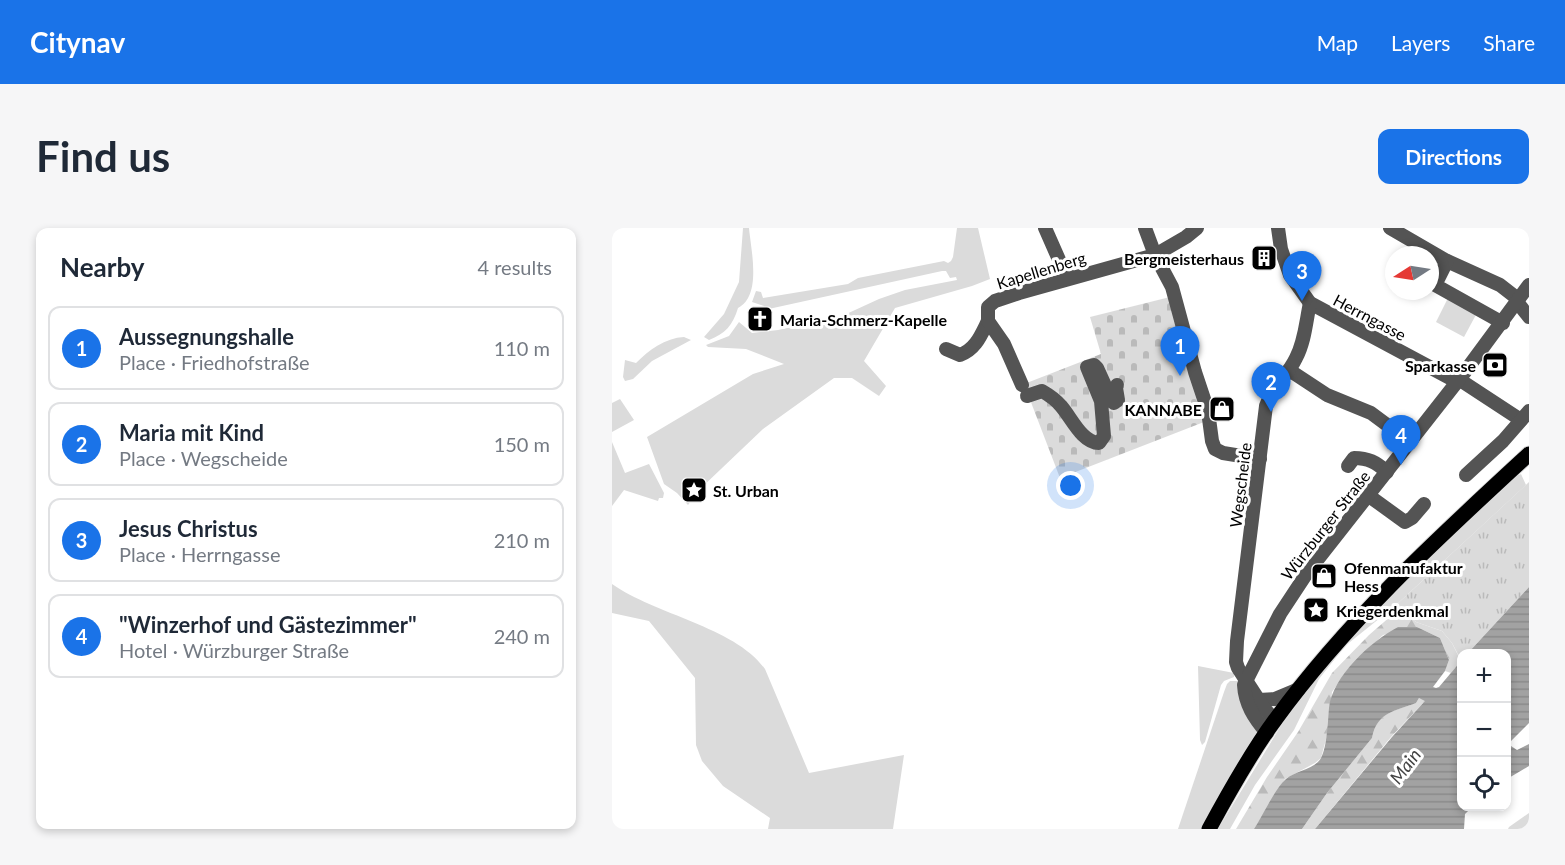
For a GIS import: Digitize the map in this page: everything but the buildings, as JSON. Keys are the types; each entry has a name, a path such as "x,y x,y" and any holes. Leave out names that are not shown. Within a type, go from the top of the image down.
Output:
{"main road":[{"path":"1209,829 1271,727 1299,689 1362,614 1529,454"}],"street":[{"path":"1045,228 1070,278"},
{"path":"1145,228 1155,255 1172,287 1177,319 1208,411 1215,448 1223,453 1260,459"},
{"name":"Kapellenberg","path":"946,349 960,355 968,352 978,342 988,321 988,307 995,301 1155,255 1197,228"},
{"name":"Herrngasse","path":"1278,228 1281,249 1290,275 1310,303 1525,416"},
{"path":"1395,229 1447,261 1500,285 1518,301 1529,317"},
{"path":"1447,261 1435,285 1503,322"},
{"name":"Würzburger Straße","path":"1271,727 1254,717 1246,702 1244,685 1293,593 1503,322 1529,285"},
{"name":"Wegscheide","path":"1247,679 1238,668 1236,648 1266,406 1275,385 1297,357 1310,303"},
{"path":"988,321 1004,344 1024,390 1042,391 1052,398 1089,440 1099,443 1104,436 1101,400 1087,367 1094,365 1097,368 1114,402 1118,400 1117,386"},
{"path":"1289,370 1327,395 1371,413 1410,442"},
{"path":"1466,475 1503,441 1525,416"},
{"path":"1348,466 1354,458 1364,458 1378,463 1387,472"},
{"path":"1369,496 1405,522 1412,518 1424,504"},
{"path":"1247,679 1271,727"},
{"path":"1259,700 1275,699 1299,689"}],"green space":[{"path":"743,228 749,228 752,248 753,283 750,294 738,308 728,328 709,340 704,337 724,314 739,282"},
{"path":"957,228 978,228 990,279 895,308 864,361 886,386 879,396 852,378 834,378 763,429 700,489 688,505 664,484 647,437 753,374 784,364 746,349 706,345 729,336 739,322 752,333 778,330 842,316 905,290 957,280 956,277 950,278 946,271 942,271 764,310 764,306 752,302 756,291 761,292 763,298 848,284 858,278 944,261 948,263 953,257"},
{"path":"1449,296 1478,311 1464,337 1436,322"},
{"path":"1170,297 1204,422 1060,478 1024,384 1101,354 1090,317"},
{"path":"684,337 691,340 652,361 633,379 625,381 623,377 625,360 636,363 658,346"},
{"path":"620,399 634,420 612,432 612,403"},
{"path":"612,442 625,473 649,464 664,493 663,498 659,498 658,501 624,490 612,506"},
{"path":"1516,472 1521,474 1526,485 1395,606 1345,646 1319,679 1294,730 1255,785 1230,829 1218,829 1282,724 1340,647 1477,510 1499,493"},
{"path":"1529,482 1529,587 1472,649 1457,649 1457,652 1442,631 1416,622 1395,606"},
{"path":"612,584 630,595 735,642 752,655 765,669 809,773 904,755 893,829 768,829 770,818 723,786 702,761 696,745 695,678 649,621 612,613"},
{"path":"1399,609 1416,622 1442,631 1457,653 1457,666 1451,673 1445,671 1449,660 1440,638 1417,627 1383,635 1350,667 1332,692 1329,728 1321,758 1285,779 1254,829 1236,829 1267,777 1298,732 1332,673 1369,635"},
{"path":"1198,666 1234,673 1234,677 1224,681 1221,685 1205,742 1202,745 1200,740"},
{"path":"1230,681 1240,681 1259,729 1204,829 1178,829 1224,692"},
{"path":"1419,698 1426,700 1391,737 1315,829 1302,829 1327,793 1372,738 1374,729 1382,718 1416,703"},
{"path":"1529,813 1529,829 1508,829 1509,827"}],"water":[{"path":"1529,587 1529,723 1511,741 1511,649 1472,649"},
{"name":"Main","path":"1398,627 1417,627 1440,638 1449,660 1445,671 1433,687 1439,687 1457,666 1457,811 1468,811 1465,814 1464,829 1315,829 1425,701 1419,698 1416,703 1388,714 1378,723 1372,738 1327,793 1302,829 1254,829 1282,783 1290,776 1314,765 1321,758 1326,741 1329,708 1337,684 1354,661 1387,633"},
{"path":"1529,744 1529,766 1511,777 1511,746 1517,750"}],"place":[{"name":"Bergmeisterhaus","path":"1264,258"},
{"name":"Jesus Christus","path":"1302,301"},
{"name":"Maria-Schmerz-Kapelle","path":"760,319"},
{"name":"Sparkasse","path":"1495,365"},
{"name":"Aussegnungshalle","path":"1180,376"},
{"name":"KANNABE","path":"1222,409"},
{"name":"Maria mit Kind","path":"1271,412"},
{"name":"\"Winzerhof und Gästezimmer\"","path":"1401,465"},
{"name":"St. Urban","path":"694,490"},
{"name":"Ofenmanufaktur Hess","path":"1324,576"},
{"name":"Kriegerdenkmal","path":"1316,610"}]}
